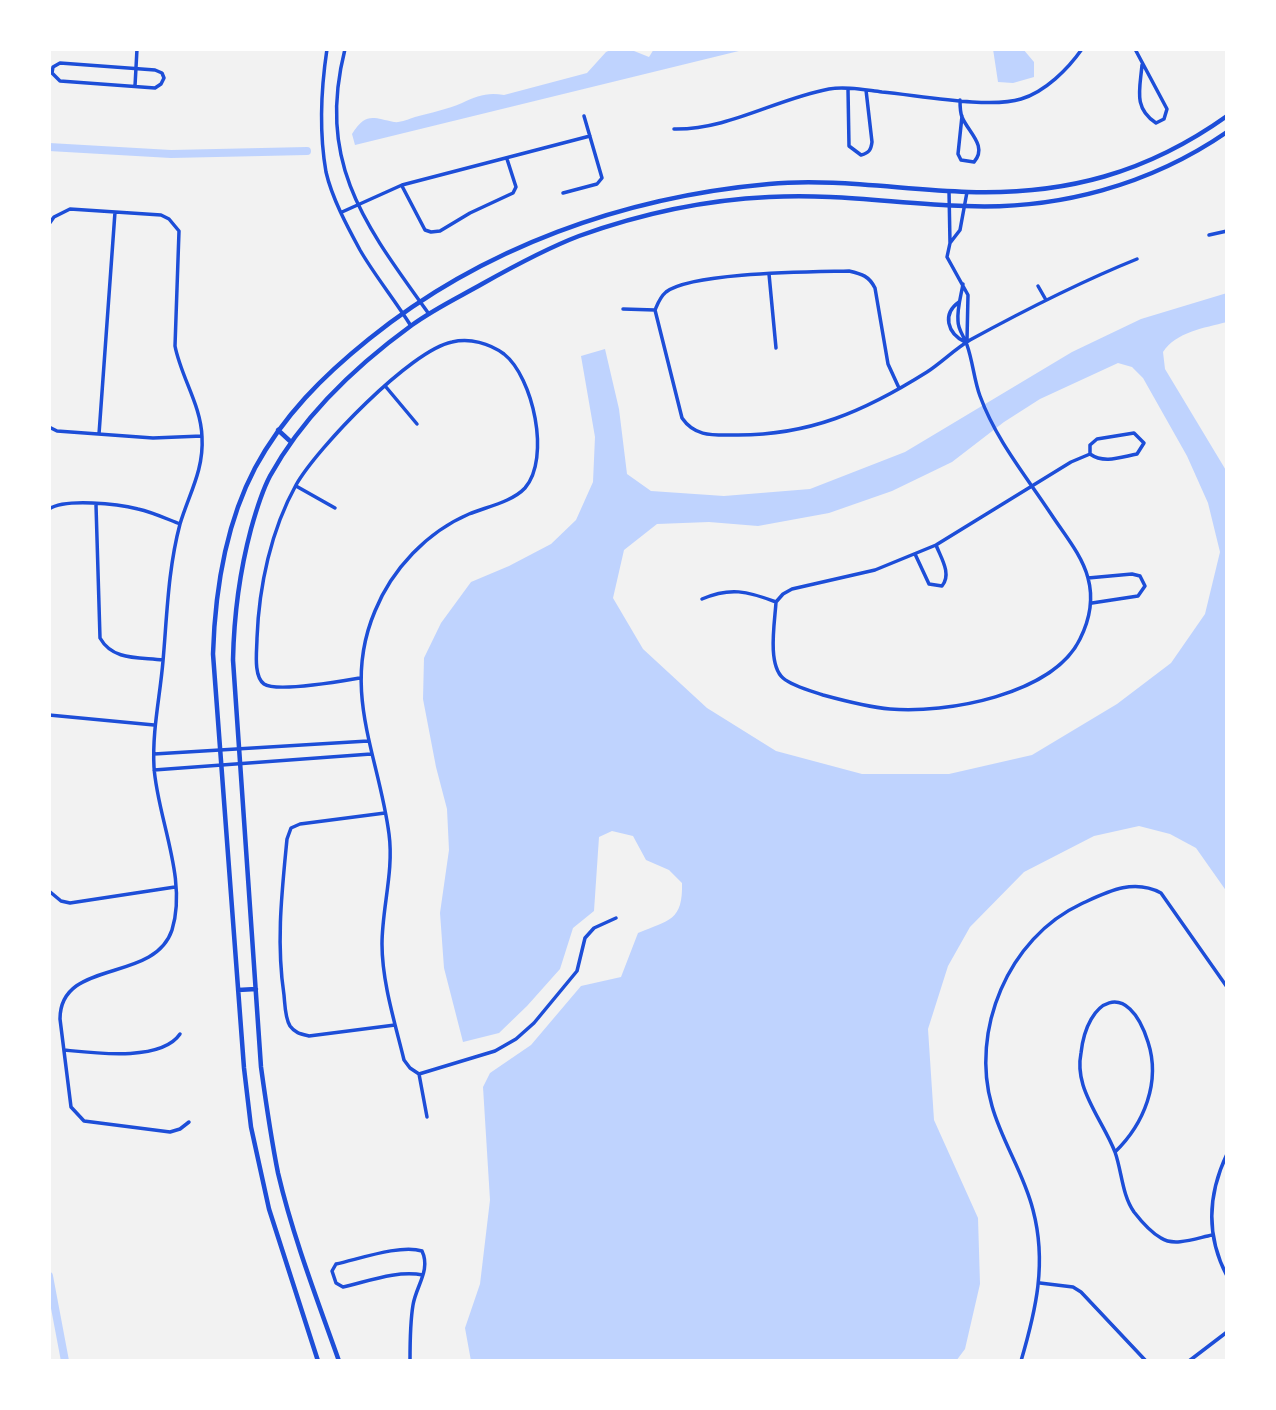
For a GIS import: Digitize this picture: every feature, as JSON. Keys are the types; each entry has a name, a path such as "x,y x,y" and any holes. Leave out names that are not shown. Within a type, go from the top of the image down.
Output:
{"street":[{"path":"135,86 137,49"},
{"path":"327,49 323,74 323,141 327,174 341,213 361,252 411,326"},
{"path":"345,49 337,89 338,141 343,169 357,204 378,242 429,314"},
{"path":"674,130 690,130 758,113 832,89 960,100 1003,102 1022,99 1061,75 1082,49"},
{"path":"1135,49 1167,108 1164,119 1156,124 1142,110 1142,65"},
{"path":"60,63 136,69 162,73 164,78 162,84 155,88 135,86 61,81 52,73 53,67 60,63"},
{"path":"848,89 849,146 861,155 871,149 872,142 866,90"},
{"path":"960,100 958,154 961,160 974,162 978,157 979,145 961,116"},
{"path":"563,193 597,184 602,178 583,116"},
{"path":"318,1361 273,1223 251,1127 244,1068 213,654 217,591 235,515 254,470 278,430 325,376 402,312 478,266 602,215 664,199 773,183 826,183 967,192 1044,189 1095,181 1142,165 1190,141 1227,117"},
{"path":"339,1361 312,1284 279,1174 263,1079 233,660 233,615 239,573 259,499 292,442 309,419 350,377 411,326 538,254 576,237 657,213 698,205 770,197 829,195 966,206 1030,205 1096,192 1163,169 1227,132"},
{"path":"341,213 402,185 590,136"},
{"path":"402,185 425,230 440,231 470,213 513,193 516,187 507,159"},
{"path":"949,191 950,243 947,257 968,296 967,342"},
{"path":"950,243 960,230 967,192"},
{"path":"49,224 54,217 70,209 162,215 175,225 180,239 175,346 178,362 194,400 202,436 199,473 180,524 167,606 154,725 154,770 170,843 175,920 161,949 148,958 87,980 69,991 60,1009 71,1107 76,1115 83,1121 97,1124 170,1132 189,1122"},
{"path":"99,434 115,212"},
{"path":"1209,235 1227,230"},
{"path":"899,388 888,364 878,303 870,278 849,271 769,274 684,285 668,291 660,298 655,310 682,418 687,425 706,435 747,436 786,432 853,413 879,401 928,371 967,342 1046,300 1137,259"},
{"path":"769,274 776,348"},
{"path":"963,284 958,326 967,342 981,397 1018,467 1032,486 1079,558 1088,578 1092,603 1079,642 1064,661 1021,688 957,706 925,710 891,709 851,703 784,679 776,668 773,654 776,601 792,589 875,570 936,545 1032,486 1090,454"},
{"path":"1038,286 1046,300"},
{"path":"960,302 951,312 949,328 958,338 967,342"},
{"path":"623,309 655,310"},
{"path":"360,678 318,685 273,687 262,683 258,675 261,593 281,518 309,465 348,422 386,387 437,347 454,341 473,341 493,346 508,357 522,374 531,402 537,443 537,461 531,476 524,489 494,505 464,516 434,534 412,554 389,582 374,613 360,678 371,754 390,837 382,949 404,1060 419,1074 427,1117"},
{"path":"386,387 417,424"},
{"path":"49,427 57,431 153,438 202,436"},
{"path":"278,430 292,442"},
{"path":"1134,433 1144,443 1138,454 1104,460 1090,454 1090,444 1097,439 1134,433"},
{"path":"296,486 335,508"},
{"path":"49,509 67,503 140,509 180,524"},
{"path":"96,505 100,638 110,652 163,660"},
{"path":"915,554 926,580 933,585 942,586 947,575 936,545"},
{"path":"1088,578 1132,573 1140,576 1145,586 1138,596 1092,603"},
{"path":"702,599 719,592 739,591 776,601"},
{"path":"49,715 154,725"},
{"path":"154,754 369,740"},
{"path":"154,770 371,754"},
{"path":"386,813 300,824 291,828 287,838 278,927 280,970 286,1015 290,1027 297,1033 309,1036 396,1025"},
{"path":"1021,1361 1040,1283 1039,1247 1034,1211 991,1104 986,1072 987,1040 993,1006 1009,971 1029,943 1049,924 1074,907 1130,886 1147,886 1161,893 1227,987"},
{"path":"49,891 70,903 174,887"},
{"path":"419,1074 495,1051 516,1039 534,1023 578,971 585,938 594,928 616,918"},
{"path":"238,990 256,989"},
{"path":"1115,1152 1130,1138 1150,1096 1153,1077 1152,1059 1138,1020 1129,1007 1114,1000 1097,1011 1090,1023 1081,1052 1080,1069 1083,1086 1115,1152 1125,1192 1134,1212 1158,1237 1169,1242 1212,1234"},
{"path":"64,1050 121,1055 166,1047 180,1034"},
{"path":"1227,1154 1218,1172 1213,1194 1212,1234 1227,1276"},
{"path":"410,1361 413,1302 423,1275 426,1260 422,1251 414,1248 336,1264 332,1271 336,1283 344,1287 399,1274 423,1275"},
{"path":"1040,1283 1073,1287 1081,1292 1146,1361"},
{"path":"1189,1361 1227,1332"}],"water":[{"path":"629,49 649,57 654,49 747,49 355,145 352,134 366,119 402,121 482,95 504,95 587,73 606,52"},
{"path":"993,49 1023,49 1034,62 1034,77 1013,83 998,82"},
{"path":"1227,293 1227,322 1183,335 1163,352 1165,369 1227,472 1227,892 1196,848 1170,834 1139,826 1094,836 1024,872 970,927 948,966 928,1029 934,1120 978,1218 980,1284 965,1349 956,1361 471,1361 465,1328 480,1284 490,1200 483,1087 490,1073 531,1045 581,986 621,977 638,933 672,917 677,912 682,896 682,883 669,870 646,860 633,836 612,831 599,837 594,911 573,928 560,969 499,1033 463,1042 444,968 440,913 449,850 447,809 423,699 424,658 441,623 471,582 551,544 576,520 593,482 595,437 581,356 605,349 619,409 627,474 651,491 724,496 810,489 905,452 1072,352 1141,319","holes":["1118,363 1132,367 1143,378 1187,456 1208,503 1220,552 1205,614 1171,663 1117,704 1032,755 949,774 862,774 776,751 707,708 643,649 613,598 624,550 657,524 709,522 758,526 829,513 892,491 952,462 1004,422 1040,399"]}],"waterway":[{"path":"49,147 171,154 307,151"},
{"path":"49,1276 65,1361"}]}
